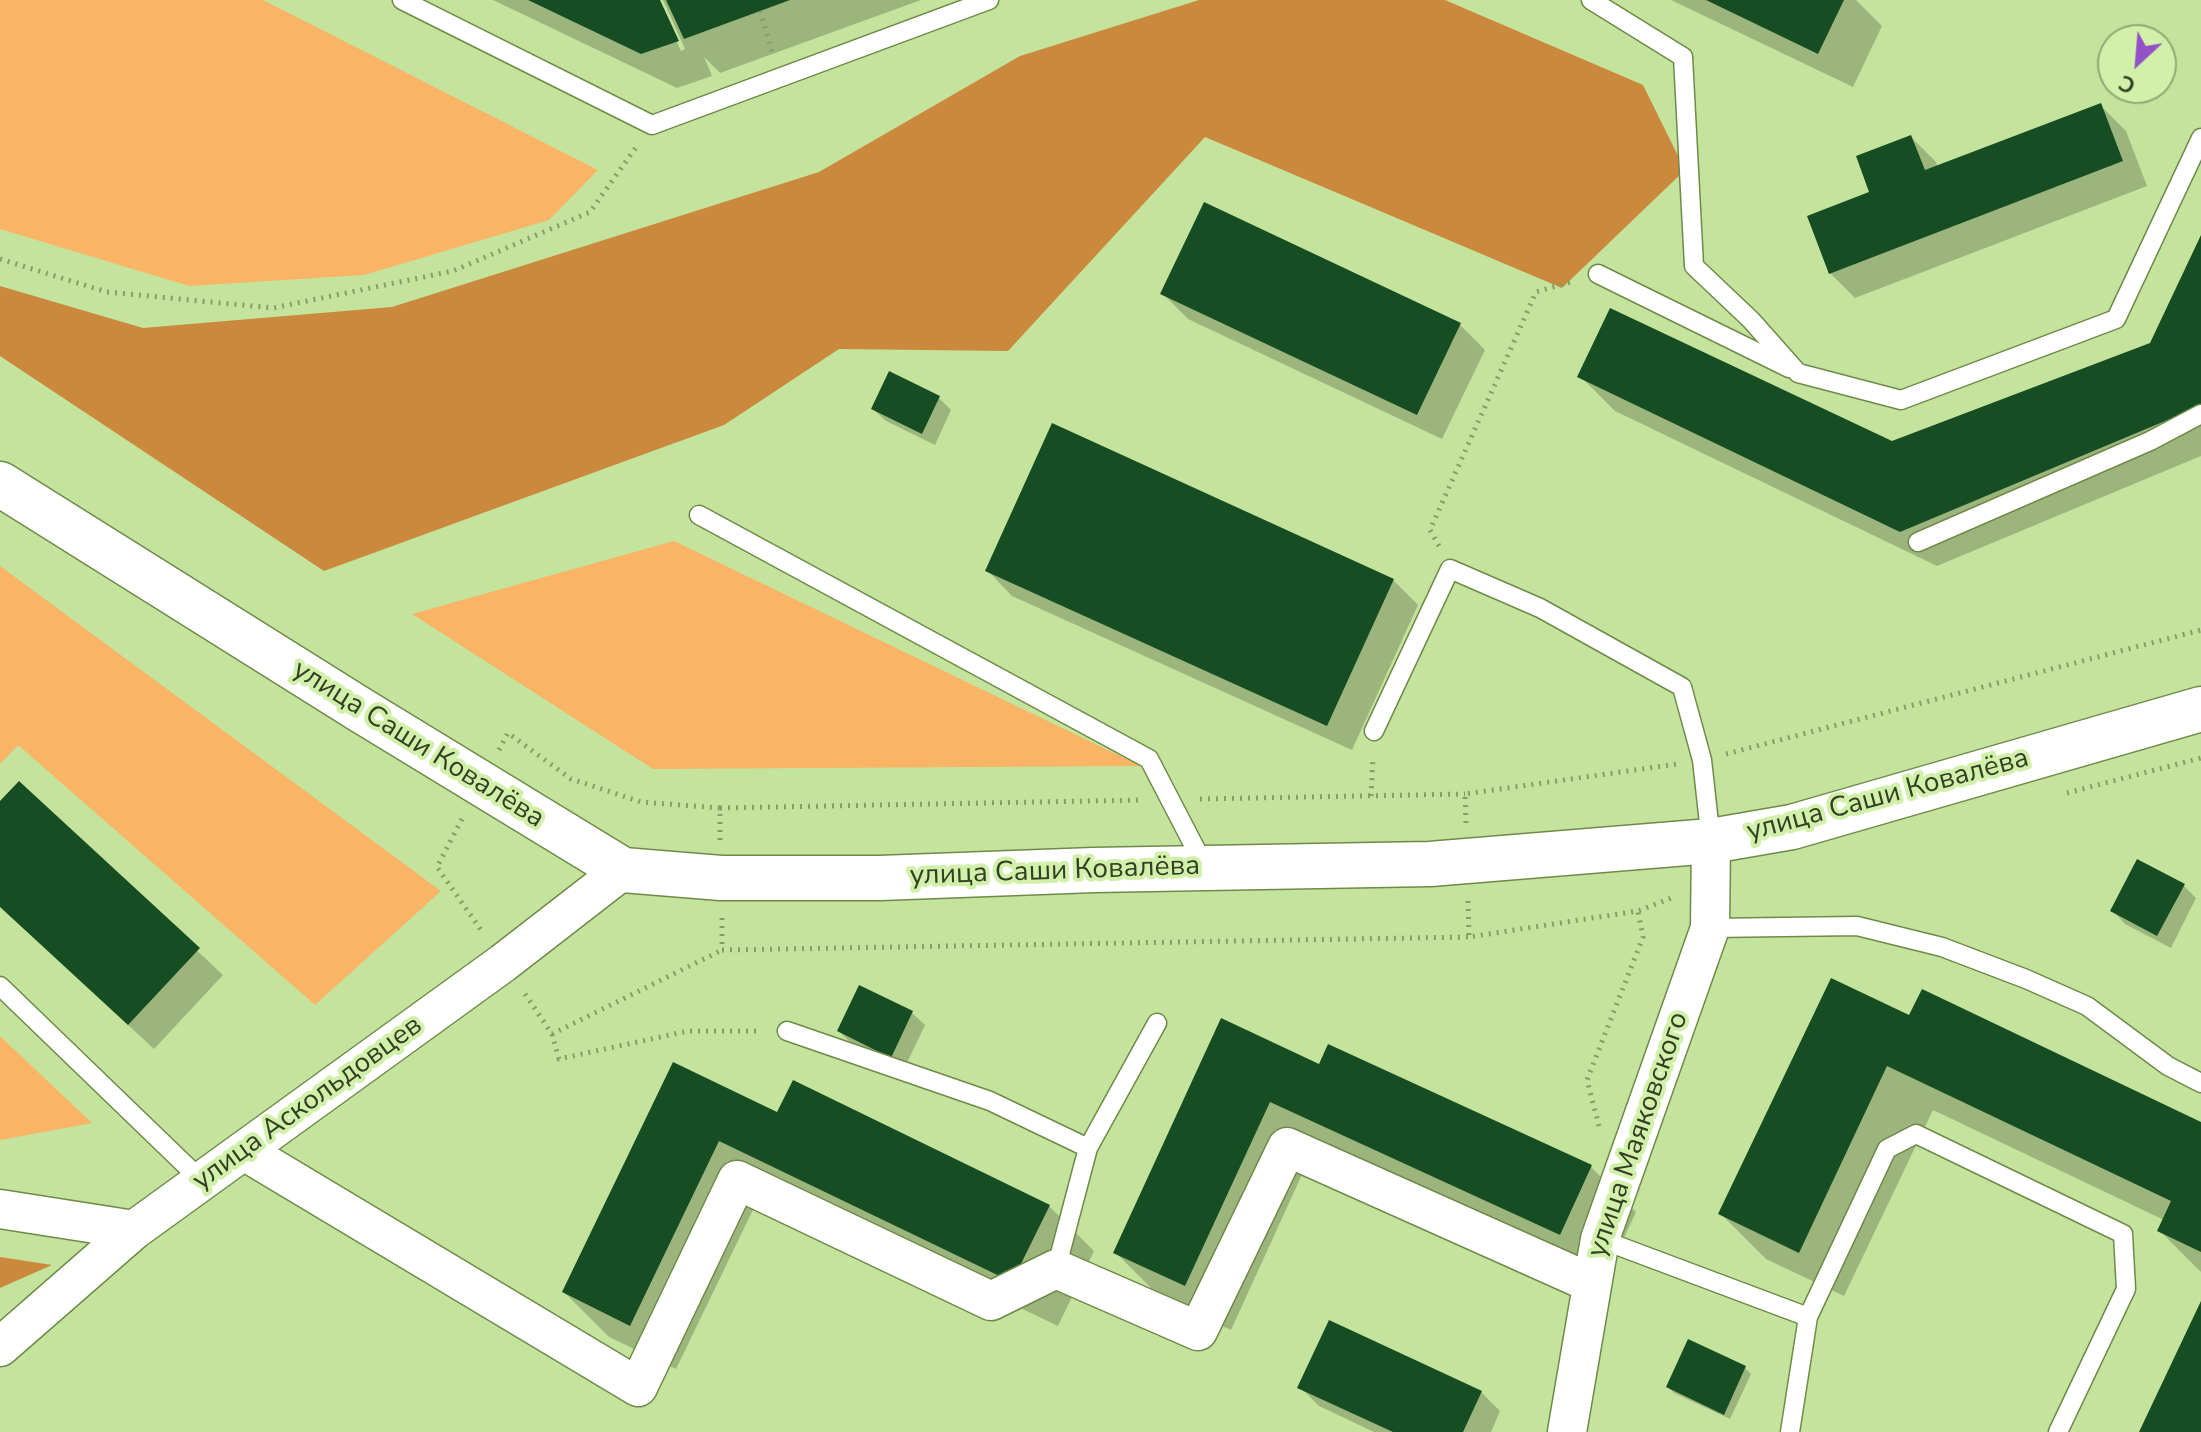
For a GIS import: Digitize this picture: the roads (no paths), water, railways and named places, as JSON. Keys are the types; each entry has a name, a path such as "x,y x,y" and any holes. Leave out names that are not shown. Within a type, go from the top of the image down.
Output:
{"street":[{"name":"улица Саши Ковалёва","path":"0,484 386,726 623,870 721,878 880,878 1430,864 1711,841 1792,827 2201,709"},
{"name":"улица Маяковского","path":"1567,1432 1600,1239 1710,928 1711,841"},
{"name":"улица Аскольдовцев","path":"0,1347 134,1230 503,963 623,870"},
{"path":"244,1151 638,1387 737,1180 991,1301 1056,1269 1198,1331 1287,1147 1591,1283"},
{"path":"0,1209 134,1230"}],"lane":[{"path":"402,0 652,125 989,0"},
{"path":"1591,0 1683,57 1694,266 1751,320 1798,373"},
{"path":"1598,274 1798,373 1901,400 2116,319 2201,138"},
{"path":"1918,542 2150,441 2201,414"},
{"path":"699,515 1149,759 1205,868"},
{"path":"1374,731 1450,569 1540,608 1682,687 1702,760 1711,841"},
{"path":"1710,928 1857,926 1942,947 2087,1006 2168,1066 2201,1083"},
{"path":"0,986 202,1181"},
{"path":"1056,1269 1088,1148 1157,1023"},
{"path":"787,1031 990,1101 1088,1148"},
{"path":"1790,1432 1808,1317 1887,1149 1916,1134 2123,1234 2126,1289 2058,1432"},
{"path":"1600,1239 1808,1317"}]}
